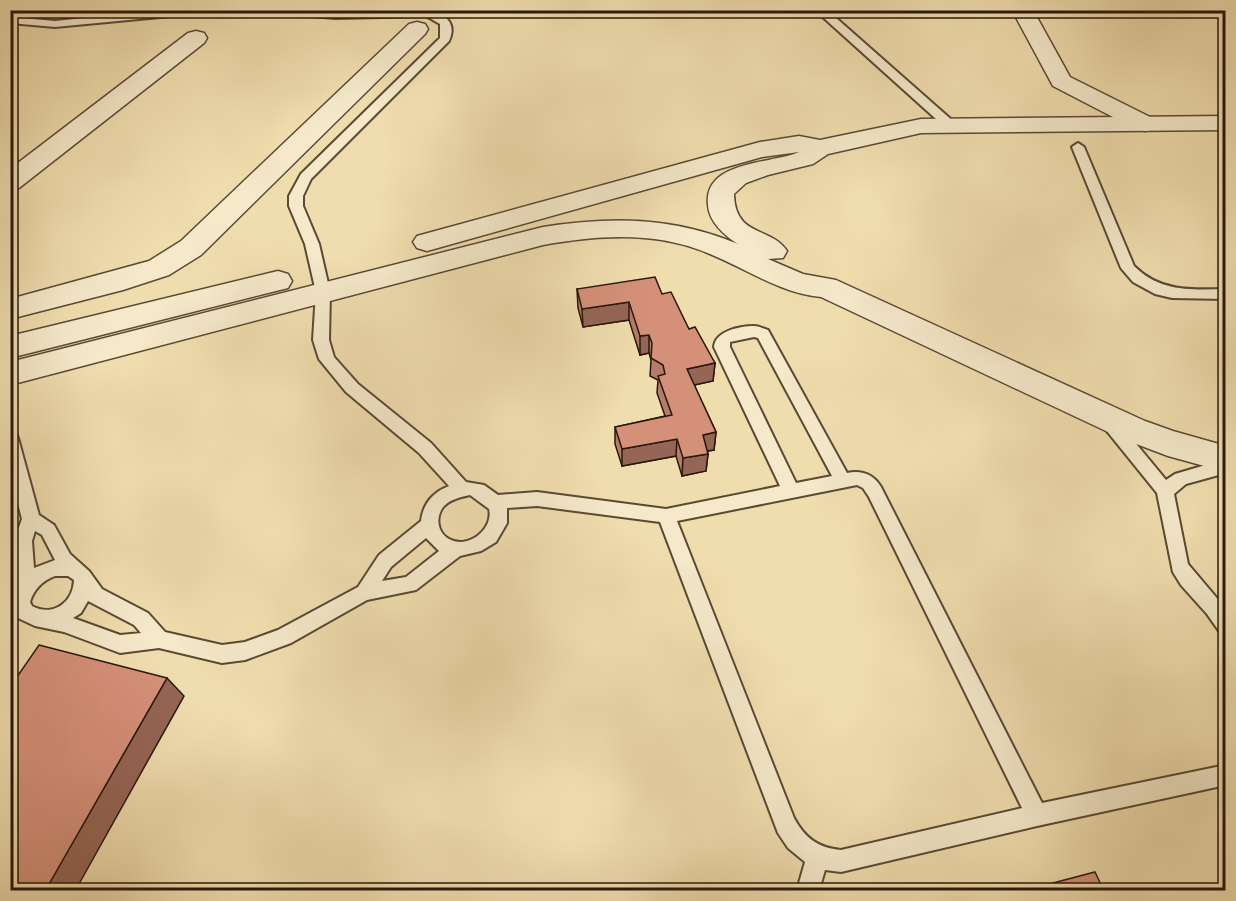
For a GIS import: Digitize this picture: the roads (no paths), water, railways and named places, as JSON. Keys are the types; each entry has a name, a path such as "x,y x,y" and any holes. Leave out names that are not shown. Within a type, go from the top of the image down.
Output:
{"street":[{"path":"1022,10 1061,81 1145,124"},
{"path":"10,309 159,268 191,248 417,29"},
{"path":"10,182 196,38"},
{"path":"826,287 822,277 813,269 743,235 730,225 721,205 720,196 737,177 806,158 820,148 904,129 950,125 1226,123"},
{"path":"10,374 760,150 799,144 820,148"},
{"path":"10,347 543,236 623,226 667,232 704,242 804,286 826,287 1168,444 1226,459"}],"lane":[{"path":"10,20 55,24 202,10"},
{"path":"273,10 336,15 426,13 440,17 448,28 445,39 306,177 296,196 296,206 308,231 320,282 321,340 327,359 352,388 425,448 462,489"},
{"path":"820,10 950,125"},
{"path":"1078,147 1128,268 1138,279 1167,293 1226,294"},
{"path":"791,491 722,347 722,341 725,338 755,331 764,334 843,481"},
{"path":"1104,416 1165,491 1179,566 1226,626"},
{"path":"10,438 31,519 23,542 19,598 28,616 64,623 120,644 159,639 222,654 245,651 284,637 364,593 410,584 457,548"},
{"path":"1165,491 1181,479 1226,466"},
{"path":"496,502 537,499 666,516 843,481 862,479 869,483 1037,815"},
{"path":"470,488 485,493 496,502 499,509 498,523 490,537 475,546 457,548 442,544 435,539 428,526 430,512 439,499 453,490 462,489 470,488"},
{"path":"666,516 786,825 802,848 817,857 841,861 1037,815 1226,775"},
{"path":"31,519 48,531 64,560 81,573 84,582 95,595 141,619 159,639"},
{"path":"364,593 385,561 428,526"},
{"path":"19,598 41,573 60,567 72,568"},
{"path":"44,620 58,617 70,609 80,599 84,582"},
{"path":"808,891 817,857"}]}
